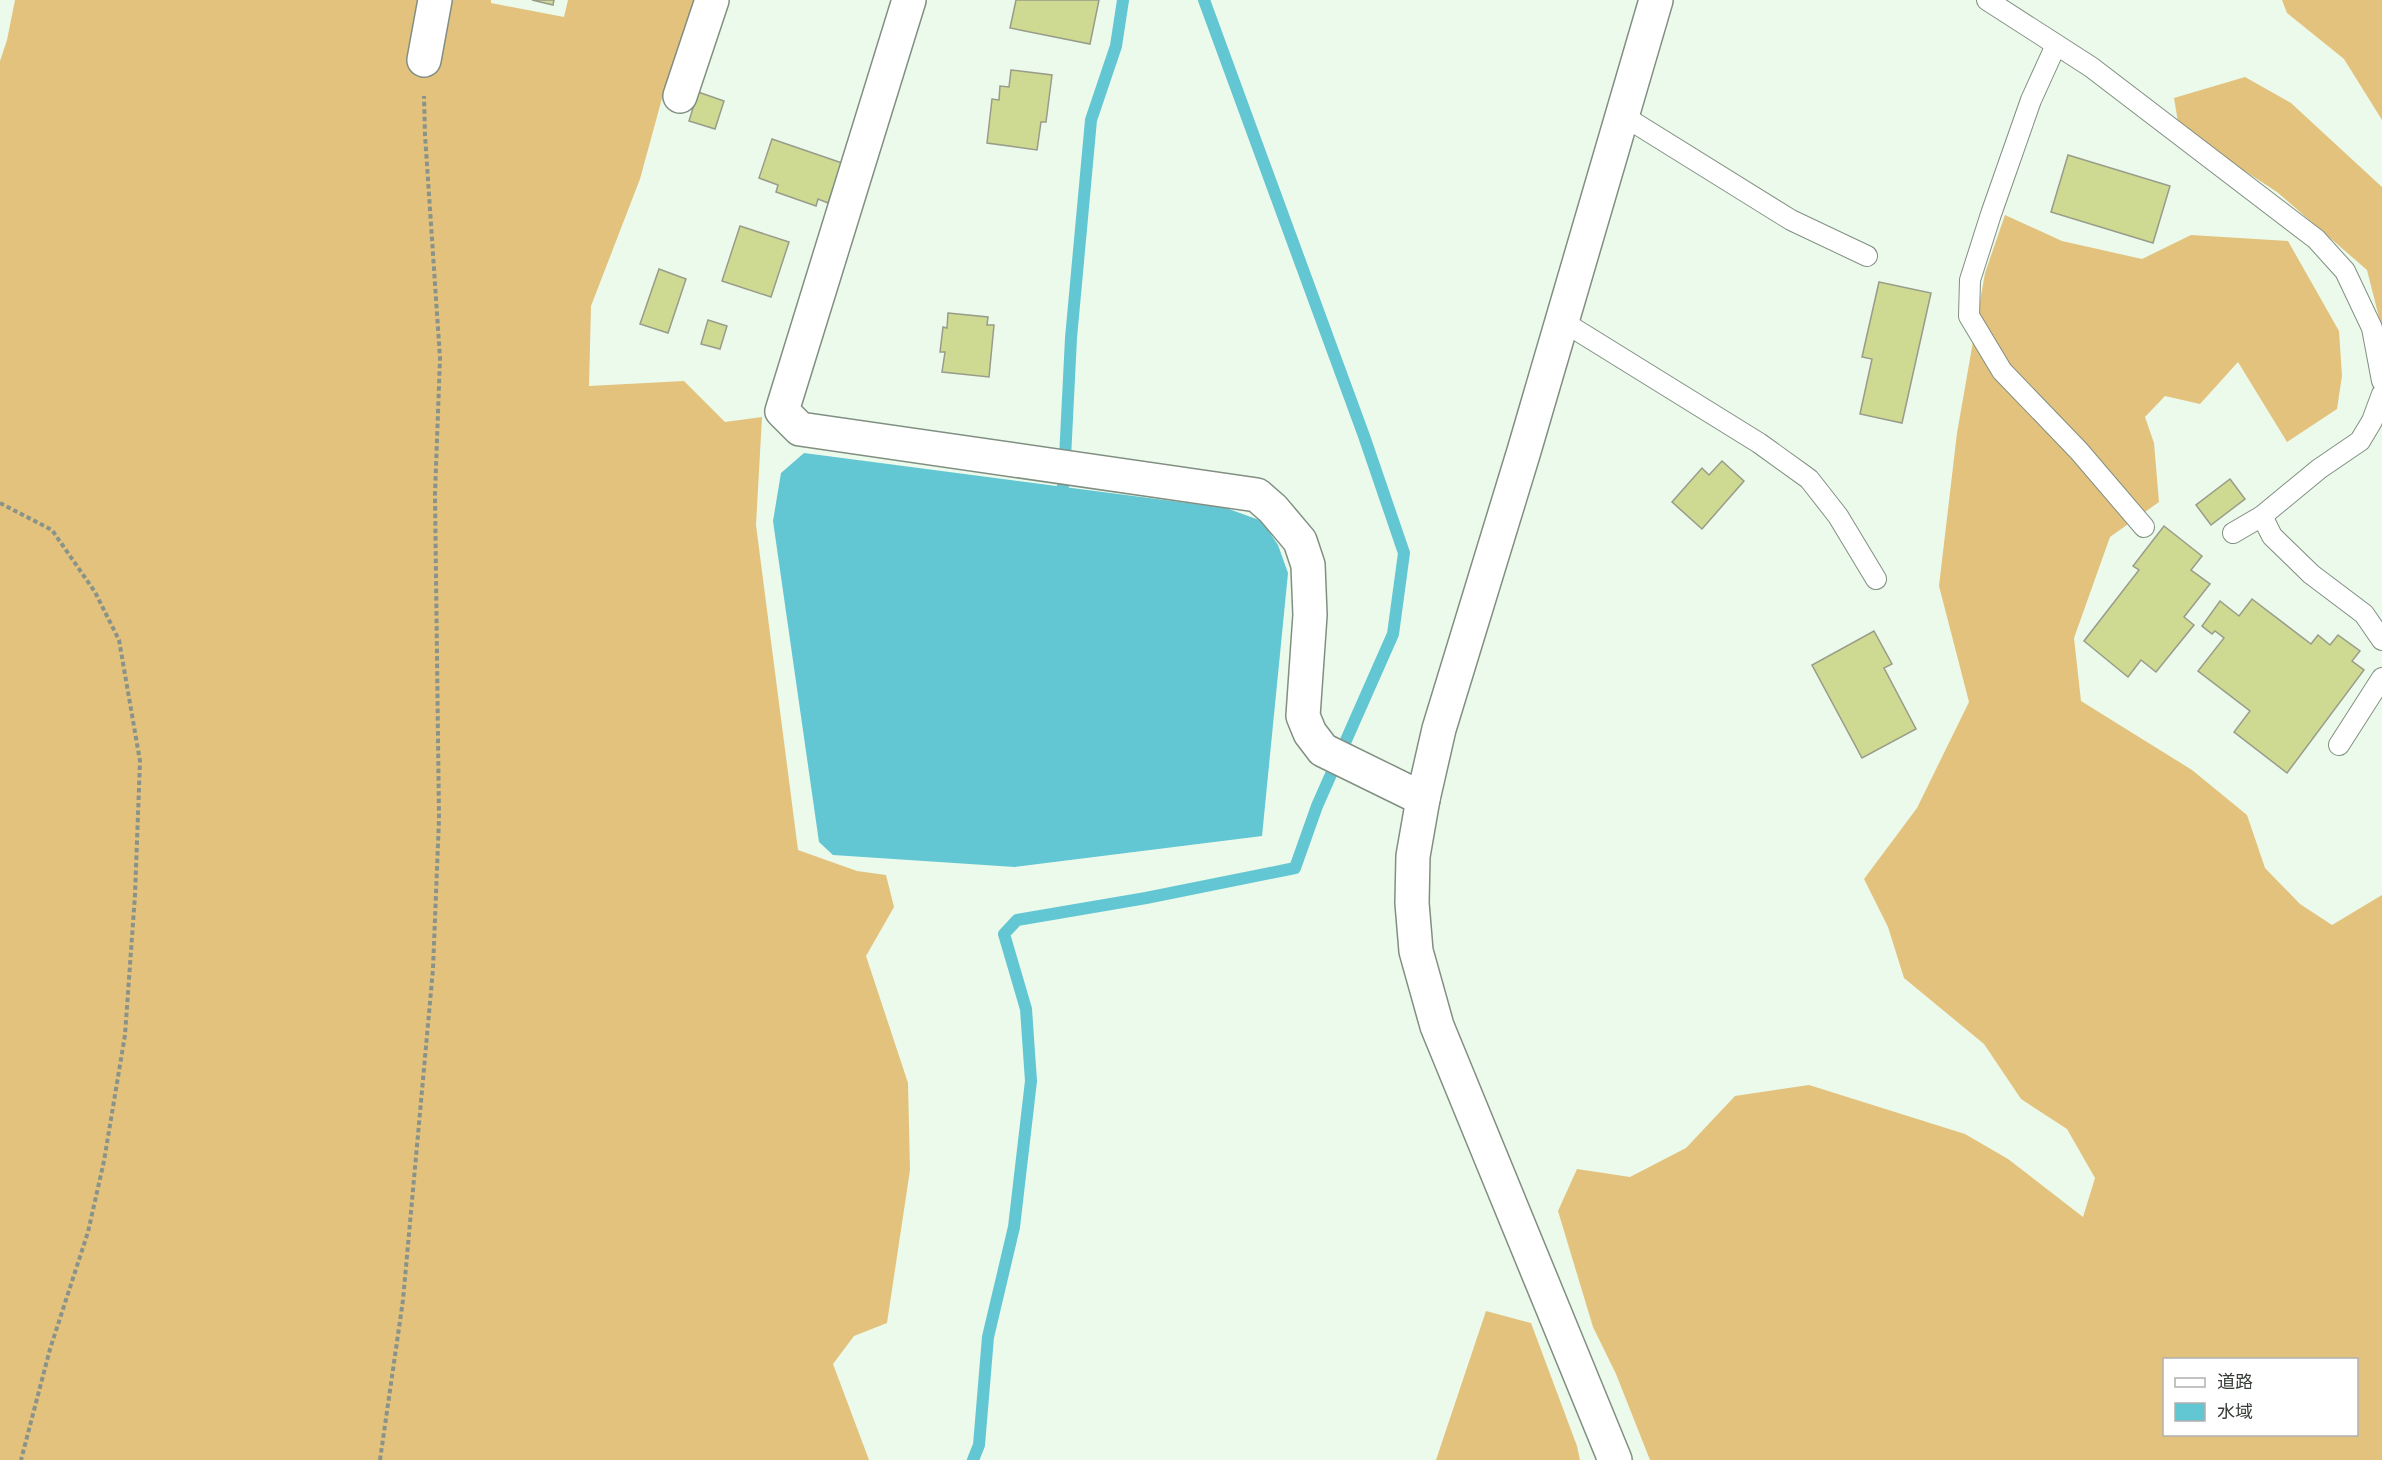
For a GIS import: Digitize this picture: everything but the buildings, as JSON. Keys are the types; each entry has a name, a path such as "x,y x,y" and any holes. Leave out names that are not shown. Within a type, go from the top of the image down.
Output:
{"street":[{"path":"424,60 435,0"},
{"path":"680,96 712,0"},
{"path":"909,0 782,411 800,429 1257,495 1273,509 1300,541 1308,565 1310,615 1303,716 1310,733 1323,750 1423,799"},
{"path":"1615,1460 1437,1026 1416,951 1412,903 1413,856 1439,729 1656,0"}],"lane":[{"path":"1987,0 2091,67 2316,239 2345,271 2350,280 2372,328 2382,381"},
{"path":"2056,45 2031,100 1987,225 1970,280 1968,316 2002,371 2079,451 2144,527"},
{"path":"1622,115 1791,220 1867,256"},
{"path":"1562,321 1759,444 1809,479 1838,516 1876,579"},
{"path":"2233,533 2262,516 2319,469 2360,441 2372,421 2382,394"},
{"path":"2262,516 2272,536 2311,574 2364,614 2382,640"},
{"path":"2339,745 2382,678"}],"path":[{"path":"380,1460 403,1300 433,969 439,819 435,494 440,358 425,135 424,60"},
{"path":"0,503 52,530 95,592 119,640 140,761 135,895 125,1035 104,1161 88,1232 50,1349 21,1460"}],"shaded area":[{"path":"15,0 491,0 491,3 564,17 568,0 698,0 664,91 640,179 591,306 589,386 684,381 725,422 762,417 756,525 798,850 857,871 886,875 894,907 866,956 908,1083 910,1170 887,1323 854,1336 833,1364 869,1460 0,1460 0,61"},
{"path":"2282,0 2382,0 2382,120 2344,59 2287,13"},
{"path":"2245,77 2291,103 2382,187 2382,329 2367,270 2277,192 2179,128 2174,98"},
{"path":"2005,215 2062,241 2142,259 2191,235 2288,241 2339,331 2342,376 2337,409 2287,442 2238,362 2200,404 2165,396 2145,417 2154,443 2159,502 2110,537 2074,638 2081,701 2192,770 2247,815 2265,868 2300,904 2332,925 2382,895 2382,1460 1650,1460 1616,1374 1593,1327 1558,1211 1577,1169 1630,1177 1686,1148 1735,1096 1809,1085 1965,1134 2008,1159 2083,1217 2095,1178 2067,1129 2021,1099 1984,1044 1904,978 1888,927 1864,879 1917,808 1969,702 1939,586 1957,433 1985,273"},
{"path":"1486,1311 1531,1323 1577,1446 1580,1460 1436,1460"}],"water":[{"path":"804,453 1226,508 1262,521 1278,545 1288,573 1262,836 1015,867 833,855 819,842 773,521 781,473"}],"waterway":[{"path":"1061,502 1071,338 1091,120 1116,46 1123,0"},
{"path":"973,1460 979,1445 988,1337 1014,1227 1031,1081 1026,1009 1004,934 1017,920 1146,898 1295,868 1317,806 1393,634 1404,553 1364,436 1204,0"}]}
